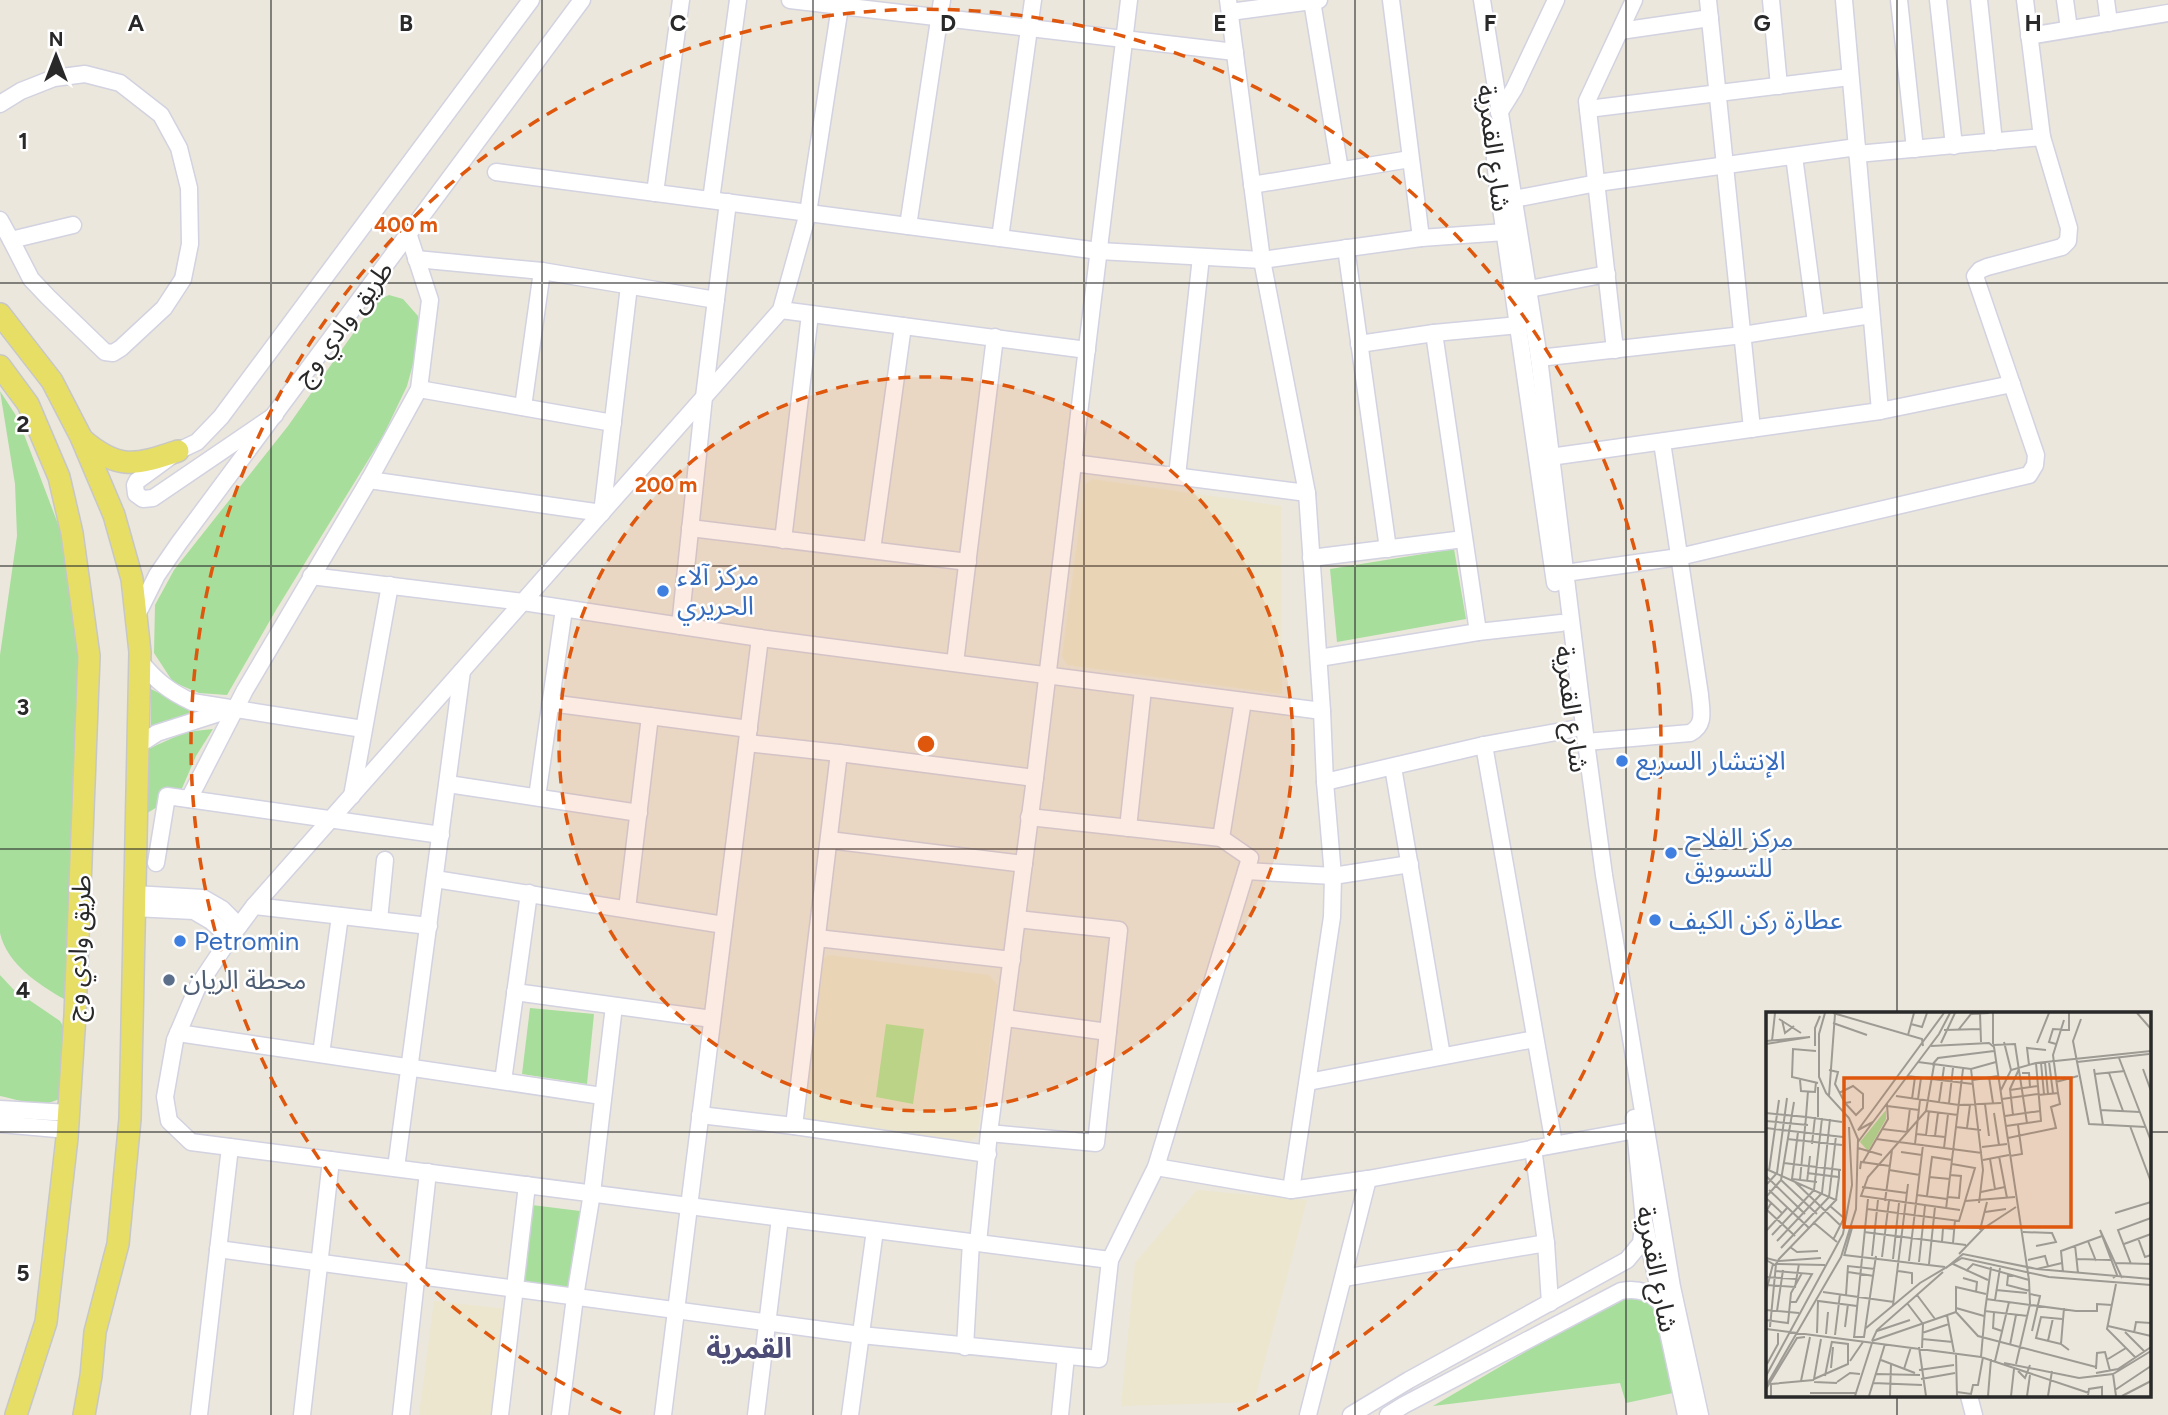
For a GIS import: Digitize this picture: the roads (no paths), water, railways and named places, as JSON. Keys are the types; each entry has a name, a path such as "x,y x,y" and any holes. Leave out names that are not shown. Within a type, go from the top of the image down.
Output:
{"main road":[{"name":"طريق وادي وج","path":"0,314 52,381 81,437 114,515 132,579 140,661 130,1119 118,1244 95,1332 84,1415"},
{"name":"طريق وادي وج","path":"0,366 28,404 59,477 72,533 89,656 76,1001 68,1122 46,1322 16,1415"},
{"path":"81,437 96,450 123,461 141,463 178,451"},
{"path":"29,1415 46,1322"},
{"path":"68,1415 95,1332"}],"street":[{"name":"طريق وادي وج","path":"275,415 152,498 139,497 135,489 137,481 178,451 197,442 228,408 531,0"},
{"name":"طريق وادي وج","path":"136,617 157,575 179,543 582,0"},
{"path":"654,193 681,0"},
{"path":"680,626 716,300 720,201 738,0"},
{"path":"790,0 840,3 939,18 1235,52"},
{"path":"908,226 942,0"},
{"path":"1000,238 1033,0"},
{"path":"965,1347 975,1242 1035,778 1129,0"},
{"path":"1292,1190 1332,917 1333,876 1307,493 1262,260 1229,6 1319,0"},
{"path":"1391,0 1421,238"},
{"name":"شارع القمرية","path":"1475,0 1497,180 1561,623 1573,729 1636,1130 1644,1222 1686,1415"},
{"path":"1482,0 1539,358 1604,875 1672,1287 1700,1415"},
{"path":"1499,113 1514,89 1556,0"},
{"path":"1615,350 1587,101 1634,0"},
{"path":"1708,0 1752,429"},
{"path":"1771,0 1779,86"},
{"path":"1844,0 1880,411"},
{"path":"1899,0 1916,149"},
{"path":"1938,0 1954,146"},
{"path":"1979,0 1994,142"},
{"path":"1565,573 1679,556 2029,475 2035,465 2036,456 1975,276 1987,267 2062,247 2068,240 2069,228 2042,137 2025,0"},
{"path":"2065,0 2069,29"},
{"path":"2106,0 2109,23"},
{"path":"1312,1 1340,170"},
{"path":"840,3 808,213 781,310 254,906 234,932 198,986 178,1032 165,1097 169,1121 191,1142 1110,1260"},
{"path":"2029,36 2109,23 2149,8 2168,13"},
{"path":"1620,31 1710,18"},
{"path":"0,104 21,91 54,78 85,74 121,83 161,115 179,148 188,188 190,244 183,279 164,308 121,348 113,353 105,352 32,279 0,220"},
{"path":"1588,109 1850,77"},
{"path":"1514,199 1597,183 1794,156 1916,149 2042,137"},
{"path":"1794,156 1816,323"},
{"path":"1252,185 1410,159"},
{"path":"496,172 1099,251 1262,260 1421,238 1505,232"},
{"path":"11,240 73,225"},
{"path":"188,799 235,708 369,480 419,389 430,300 409,236"},
{"path":"1346,248 1388,549"},
{"path":"1177,476 1201,257"},
{"path":"416,259 542,271 716,300"},
{"path":"523,407 542,271"},
{"path":"1529,289 1607,274"},
{"path":"602,513 629,286"},
{"path":"781,310 1087,350"},
{"path":"783,540 810,314"},
{"path":"1539,358 1743,335 1871,315"},
{"path":"1359,344 1519,325"},
{"path":"872,550 903,326"},
{"path":"1434,333 1478,632"},
{"path":"955,663 995,337"},
{"path":"1550,457 1880,411 2012,384"},
{"path":"419,389 613,423"},
{"path":"1586,742 1690,733 1702,723 1662,442"},
{"path":"1073,463 1307,493"},
{"path":"369,480 602,513"},
{"path":"690,528 968,562"},
{"path":"1311,558 1464,539"},
{"path":"311,576 1322,711"},
{"path":"352,796 390,585"},
{"path":"537,797 564,609"},
{"path":"1319,658 1478,632 1561,623"},
{"path":"663,1415 761,638"},
{"path":"140,661 170,692 192,702 363,729"},
{"path":"396,1168 462,671"},
{"path":"1128,828 1143,689"},
{"path":"1221,838 1242,701"},
{"path":"551,703 650,716 839,753 1035,778"},
{"path":"137,746 157,733 235,708"},
{"path":"628,909 650,716"},
{"path":"1325,782 1484,745 1573,729"},
{"path":"1484,745 1554,1144"},
{"path":"794,1126 839,753"},
{"path":"1393,766 1442,1056"},
{"path":"448,784 639,813"},
{"path":"156,863 167,796 442,835"},
{"path":"218,1249 861,1335 1099,1359 1110,1260 1156,1167 1250,858 1221,838 1029,817"},
{"path":"829,840 1024,864"},
{"path":"379,920 385,860"},
{"path":"1246,871 1333,876 1410,864"},
{"path":"435,879 724,925"},
{"path":"503,1081 530,894"},
{"path":"134,901 194,911 234,932"},
{"path":"254,906 429,926"},
{"path":"321,1054 340,916"},
{"path":"989,1133 1096,1143 1119,930 1017,919"},
{"path":"817,938 1012,960"},
{"path":"515,992 712,1018"},
{"path":"560,1415 592,1193 614,1006"},
{"path":"1005,1017 1108,1032"},
{"path":"178,1032 603,1096"},
{"path":"1308,1082 1535,1039"},
{"path":"0,1108 68,1122"},
{"path":"699,1115 988,1154"},
{"path":"0,1124 68,1122"},
{"path":"1156,1167 1292,1190 1368,1179 1636,1130"},
{"path":"199,1415 230,1147"},
{"path":"1533,1148 1546,1243 1550,1303"},
{"path":"302,1415 331,1160"},
{"path":"401,1415 428,1172"},
{"path":"1308,1415 1368,1179"},
{"path":"500,1415 527,1185"},
{"path":"756,1415 780,1218"},
{"path":"1351,1415 1409,1380 1627,1260 1641,1243 1644,1222"},
{"path":"850,1415 875,1230"},
{"path":"1343,1278 1546,1243"},
{"path":"1388,1415 1621,1291 1631,1289 1644,1292 1659,1300 1665,1311"},
{"path":"1060,1415 1066,1356"},
{"path":"4,1415 24,1387"},
{"path":"1970,1398 1974,1415"}],"place":[{"name":"مركز آلاء الحريري","path":"663,591"},
{"name":"الإنتشار السريع","path":"1622,761"},
{"name":"مركز الفلاح للتسويق","path":"1671,853"},
{"name":"عطارة ركن الكيف","path":"1655,920"},
{"name":"Petromin","path":"180,941"},
{"name":"محطة الريان","path":"169,980"}],"district":[{"name":"القمرية","path":"749,1348"}]}
